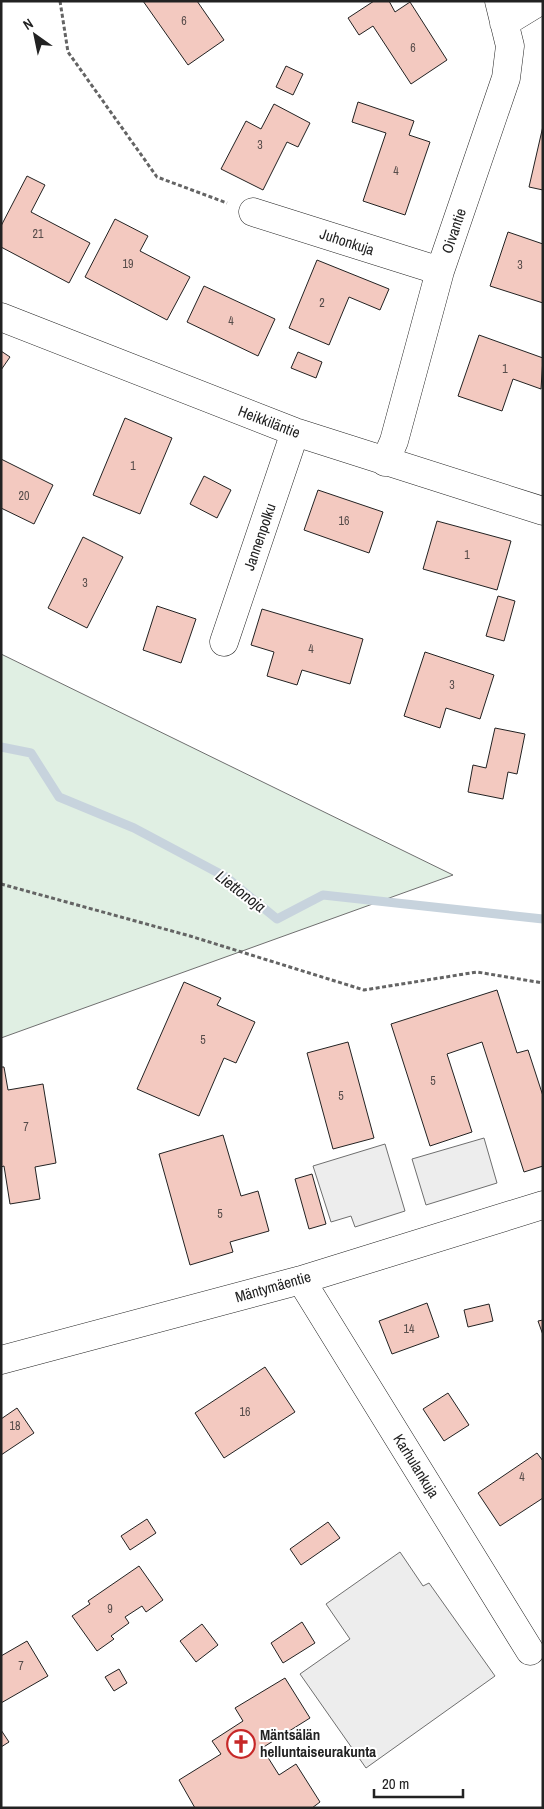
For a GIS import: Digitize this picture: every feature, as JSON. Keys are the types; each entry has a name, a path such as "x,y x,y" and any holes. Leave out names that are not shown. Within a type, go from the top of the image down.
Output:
{"street":[{"path":"502,12 540,1"},
{"name":"Oivantie","path":"385,462 394,441 440,271 506,78 510,46 502,12"},
{"name":"Juhonkuja","path":"253,212 440,271"},
{"name":"Heikkiläntie","path":"1,317 295,432 543,511"},
{"name":"Jannenpolku","path":"224,642 295,432"},
{"name":"Mäntymäentie","path":"1,1360 301,1280 543,1205"},
{"name":"Karhulankuja","path":"301,1280 530,1651"}],"path":[{"path":"60,1 68,52 157,178 253,212"},
{"path":"1,884 190,936 364,990 477,972 543,983"}],"green space":[{"path":"1,654 453,875 1,1038"}],"shaded area":[{"path":"484,1138 497,1183 426,1205 412,1159"},
{"path":"385,1144 405,1211 355,1227 351,1216 331,1222 313,1166"},
{"path":"400,1552 423,1586 429,1583 495,1676 366,1768 300,1674 350,1639 326,1604"}],"building":[{"path":"143,1 197,1 224,40 188,65"},
{"path":"374,1 389,1 395,12 410,2 447,60 411,84 373,26 359,35 348,18"},
{"path":"286,66 303,74 293,95 276,87"},
{"path":"358,102 414,121 409,135 430,142 405,215 363,201 386,133 352,122"},
{"path":"274,104 310,123 298,147 287,142 263,190 221,169 246,121 261,129"},
{"path":"543,126 543,190 529,187"},
{"path":"27,176 45,185 31,212 90,243 69,283 1,247 1,226"},
{"path":"115,219 148,236 140,251 190,277 167,320 85,277"},
{"path":"508,232 543,244 543,303 490,286"},
{"path":"317,260 389,289 380,310 349,297 329,345 289,328"},
{"path":"204,286 275,319 258,356 187,322"},
{"path":"479,335 543,358 541,389 513,379 502,411 458,396"},
{"path":"1,351 10,357 1,370"},
{"path":"298,352 322,362 316,378 291,368"},
{"path":"125,418 172,438 140,514 93,495"},
{"path":"1,459 53,485 34,524 1,508"},
{"path":"204,476 231,490 217,518 190,504"},
{"path":"318,490 383,512 369,553 304,530"},
{"path":"437,521 511,541 497,590 423,569"},
{"path":"83,537 123,557 87,628 48,608"},
{"path":"498,596 515,601 504,641 486,636"},
{"path":"157,606 196,619 181,663 143,650"},
{"path":"262,609 363,639 350,684 302,670 297,685 267,676 274,652 251,645"},
{"path":"425,652 494,675 480,719 446,708 440,728 404,716"},
{"path":"495,728 525,734 517,774 508,772 503,799 468,792 473,765 486,768"},
{"path":"184,982 221,998 217,1005 255,1022 236,1063 224,1058 199,1116 137,1089"},
{"path":"497,990 517,1053 528,1050 543,1096 543,1166 524,1172 482,1042 447,1054 472,1132 430,1146 391,1024"},
{"path":"348,1042 374,1138 333,1149 307,1053"},
{"path":"1,1067 4,1067 8,1090 43,1084 56,1163 35,1167 40,1199 10,1204 4,1166 1,1167"},
{"path":"223,1135 241,1196 258,1191 269,1231 230,1242 233,1252 190,1265 159,1154"},
{"path":"312,1174 326,1224 309,1229 295,1179"},
{"path":"427,1303 439,1337 392,1354 379,1321"},
{"path":"489,1304 493,1321 468,1327 464,1310"},
{"path":"543,1320 543,1335 538,1321"},
{"path":"265,1367 295,1412 224,1458 195,1413"},
{"path":"448,1393 469,1425 444,1441 423,1409"},
{"path":"17,1408 34,1433 1,1455 1,1419"},
{"path":"537,1453 543,1461 543,1498 500,1526 478,1493"},
{"path":"147,1519 156,1533 130,1550 121,1536"},
{"path":"328,1522 340,1538 301,1565 290,1549"},
{"path":"139,1566 163,1600 146,1612 142,1606 125,1617 129,1623 111,1636 114,1639 97,1651 72,1616 90,1604 88,1601"},
{"path":"302,1622 315,1643 283,1663 271,1643"},
{"path":"202,1624 218,1645 196,1662 180,1641"},
{"path":"27,1641 48,1676 1,1703 1,1656"},
{"path":"119,1669 127,1683 114,1691 105,1677"},
{"name":"Mäntsälän helluntaiseurakunta","path":"285,1678 310,1718 262,1748 279,1775 296,1764 320,1802 312,1808 195,1808 179,1780 221,1754 212,1741 243,1721 235,1708"},
{"path":"1,1730 9,1742 1,1747"}],"waterway":[{"name":"Liettonoja","path":"1,747 31,753 59,797 134,828 226,877 277,919 323,895 543,919"}],"place":[{"name":"Mäntsälän helluntaiseurakunta","path":"241,1744"}]}
